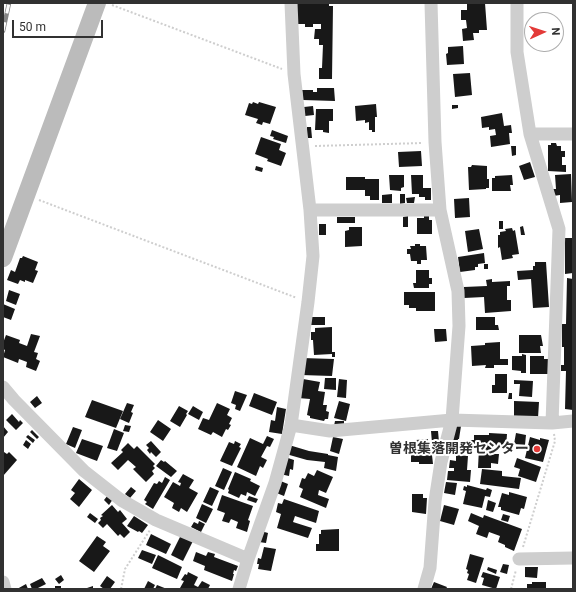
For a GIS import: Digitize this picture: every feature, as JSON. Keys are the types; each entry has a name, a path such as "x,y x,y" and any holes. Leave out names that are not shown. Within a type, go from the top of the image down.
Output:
{"street":[{"path":"3,258 97,3"},
{"path":"239,589 291,426 313,256 310,210 294,74 291,3"},
{"path":"424,589 430,568 435,501 441,462 452,420 459,326 458,291 440,210 435,142 431,3"},
{"path":"517,3 517,52 530,134 559,230 552,423"},
{"path":"530,134 573,134"},
{"path":"310,210 440,210"},
{"path":"3,387 84,471 121,500 156,520 248,559"},
{"path":"291,426 330,431 452,420 552,423 573,421"},
{"path":"519,559 573,558"},
{"path":"3,582 6,589"}],"path":[{"path":"107,3 294,74"},
{"path":"302,146 435,142"},
{"path":"27,195 308,302"},
{"path":"511,589 555,441 552,423"},
{"path":"121,589 125,570 156,520"}],"building":[{"path":"297,3 329,3 329,6 333,6 332,79 319,79 319,68 322,68 323,45 319,45 319,39 314,39 315,29 321,29 321,24 313,24 313,27 305,27 305,24 296,24"},
{"path":"467,3 485,3 487,30 479,30 479,33 473,33 474,40 463,41 462,29 467,28 466,20 461,20 461,10 467,10"},
{"path":"463,46 464,64 447,65 446,54 448,53 448,47"},
{"path":"470,73 472,95 455,97 453,74"},
{"path":"317,88 334,88 335,101 303,100 302,90 313,90 313,92 317,92"},
{"path":"253,102 258,104 259,102 276,107 270,124 263,122 262,125 256,123 258,119 245,115 249,103 252,104"},
{"path":"376,104 377,117 375,117 375,132 372,132 372,130 369,130 369,122 365,123 365,120 356,121 355,106"},
{"path":"452,105 458,105 458,108 452,109"},
{"path":"313,106 314,115 305,116 304,107"},
{"path":"316,109 333,109 333,121 329,121 329,133 323,132 323,130 315,130"},
{"path":"502,113 504,126 511,125 512,133 509,133 510,144 491,147 490,136 496,135 495,129 489,130 489,127 482,128 481,117"},
{"path":"307,127 311,127 312,138 307,138"},
{"path":"272,130 288,136 286,143 273,139 274,137 270,136"},
{"path":"261,137 281,144 279,150 286,153 281,166 267,161 268,159 255,154"},
{"path":"551,143 556,143 557,146 561,146 561,151 565,151 565,157 562,157 562,165 566,165 566,172 548,171 548,145 551,145"},
{"path":"511,146 516,146 516,155 512,156"},
{"path":"421,151 422,166 399,167 398,152"},
{"path":"530,162 535,177 524,180 519,166"},
{"path":"472,165 487,166 489,188 469,190 468,167 471,167"},
{"path":"256,166 263,168 262,172 255,170"},
{"path":"571,174 572,202 560,203 560,195 553,196 553,189 556,189 555,175"},
{"path":"389,175 404,175 404,187 401,188 401,191 390,190"},
{"path":"411,175 423,175 423,188 431,188 431,200 425,200 425,197 419,197 419,194 412,194"},
{"path":"512,175 513,185 510,185 511,191 492,191 492,178 495,178 495,176"},
{"path":"346,177 379,179 379,200 370,200 370,196 365,196 365,190 346,190"},
{"path":"392,194 392,203 382,203 382,195"},
{"path":"400,194 405,194 405,203 400,204"},
{"path":"415,197 414,203 407,203 406,198"},
{"path":"469,198 470,217 455,218 454,199"},
{"path":"424,215 429,215 429,220 432,220 432,234 417,234 417,218 424,218"},
{"path":"408,216 408,227 403,227 403,217"},
{"path":"337,217 355,217 355,223 337,223"},
{"path":"499,221 503,221 503,229 499,229"},
{"path":"319,224 326,224 326,235 319,235"},
{"path":"523,226 525,235 521,235 520,227"},
{"path":"349,227 362,227 362,246 345,247 345,231 349,230"},
{"path":"512,228 513,231 515,230 519,254 512,255 513,258 502,260 500,247 498,248 498,235 500,235 500,232 506,231 505,229"},
{"path":"479,229 483,249 468,252 465,231"},
{"path":"565,238 573,238 573,273 565,274"},
{"path":"415,244 426,246 427,260 421,260 421,264 417,264 417,261 411,261 410,254 407,254 407,249 411,249 410,246 415,246"},
{"path":"484,253 485,263 478,264 478,267 475,267 475,270 460,272 458,257"},
{"path":"23,256 38,262 35,270 38,271 33,283 20,280 18,284 7,280 11,270 15,272 20,258"},
{"path":"535,262 546,262 549,307 533,308 531,279 518,280 517,271 533,270"},
{"path":"484,264 488,264 488,269 484,269"},
{"path":"416,270 429,270 429,278 432,278 432,284 429,284 429,288 414,288 413,283 416,283"},
{"path":"567,278 573,279 573,410 565,409 566,371 561,371 561,365 564,365 562,324 566,324"},
{"path":"492,279 492,282 510,281 510,286 507,286 507,300 511,300 511,311 485,313 484,297 464,298 464,287 487,286 486,280"},
{"path":"9,290 20,294 16,305 6,301"},
{"path":"404,292 435,292 435,311 416,311 416,308 409,308 409,305 404,305"},
{"path":"3,304 15,309 11,320 3,317"},
{"path":"309,317 325,317 325,325 309,325"},
{"path":"476,317 495,317 495,325 498,325 499,330 476,330"},
{"path":"332,327 332,352 335,352 335,357 332,357 332,354 314,355 311,332 315,332 315,328"},
{"path":"434,329 446,329 447,341 435,342"},
{"path":"31,334 40,336 34,352 38,353 36,359 40,361 36,371 26,367 27,362 19,359 18,363 3,357 5,350 3,349 3,343 6,335 20,340 19,343 27,346"},
{"path":"519,335 541,335 543,346 540,346 541,353 519,353"},
{"path":"500,342 500,359 508,359 508,365 494,365 494,368 485,368 486,365 472,366 471,346"},
{"path":"522,354 526,355 526,373 512,370 512,356 522,356"},
{"path":"530,356 544,356 544,359 549,359 549,374 530,374"},
{"path":"302,358 334,359 332,376 301,375"},
{"path":"495,374 507,374 507,393 492,393 492,385 495,385"},
{"path":"325,378 336,378 336,390 324,389"},
{"path":"303,379 320,382 318,391 325,392 323,405 327,405 326,411 329,412 328,419 325,419 324,421 310,418 310,416 307,415 310,399 298,398"},
{"path":"339,379 347,380 346,398 337,397"},
{"path":"514,380 533,381 532,397 519,396 520,384 514,384"},
{"path":"235,391 247,395 240,411 235,409 236,405 231,403"},
{"path":"254,393 277,402 272,415 249,406"},
{"path":"509,393 512,393 512,399 508,399"},
{"path":"37,396 42,403 35,408 30,402"},
{"path":"92,400 123,411 116,428 85,417"},
{"path":"339,401 350,404 346,421 334,418"},
{"path":"514,401 539,402 538,418 514,417"},
{"path":"127,403 134,405 129,423 120,419"},
{"path":"217,403 230,409 227,415 232,418 229,424 231,425 228,430 226,429 222,437 213,432 211,435 198,429 203,418 209,420"},
{"path":"179,406 188,411 180,427 170,421"},
{"path":"193,406 203,412 199,420 188,414"},
{"path":"277,407 286,409 282,434 269,432 271,420 275,421"},
{"path":"12,414 19,422 20,420 23,423 16,430 6,420"},
{"path":"158,420 171,429 163,441 150,432"},
{"path":"335,421 344,421 344,426 334,426"},
{"path":"125,425 131,426 129,432 123,431"},
{"path":"3,426 8,432 3,438"},
{"path":"453,426 461,426 457,444 451,443"},
{"path":"73,427 82,430 75,448 66,444"},
{"path":"114,429 124,433 117,451 107,448"},
{"path":"32,430 39,437 37,439 30,432"},
{"path":"431,431 438,431 439,442 432,443"},
{"path":"489,433 507,434 506,448 492,446 492,454 499,454 498,464 491,463 491,468 478,468 479,448 468,448 469,440 474,440 474,435 489,435"},
{"path":"516,433 526,435 525,445 514,444"},
{"path":"28,435 35,440 33,443 26,437"},
{"path":"267,436 274,439 270,447 267,446 261,457 267,460 263,468 260,466 256,476 237,467 250,438 263,444"},
{"path":"333,437 343,439 339,454 330,451"},
{"name":"曽根集落開発センター","path":"530,437 540,440 540,438 549,440 543,462 525,458"},
{"path":"82,439 103,446 97,461 76,453"},
{"path":"428,439 428,446 435,445 435,455 432,455 433,464 419,464 419,462 411,462 411,448 417,448 416,440"},
{"path":"26,440 31,444 28,449 23,445"},
{"path":"151,441 161,452 156,457 151,452 150,454 147,450 149,448 146,445"},
{"path":"235,441 241,444 239,447 241,448 232,466 220,461 229,442 234,444"},
{"path":"128,443 134,449 137,446 155,464 153,466 155,468 152,471 154,474 146,482 133,469 136,467 128,460 118,470 111,463 123,452 121,450"},
{"path":"289,445 338,457 336,471 324,468 325,462 307,460 286,454"},
{"path":"4,452 7,454 9,452 17,460 3,476 3,453"},
{"path":"456,455 468,456 467,470 471,470 470,482 447,480 448,471 454,471 454,468 449,468 450,460 456,461"},
{"path":"285,457 294,460 293,470 290,469 289,476 280,474"},
{"path":"517,458 541,467 536,482 518,476 520,469 514,467"},
{"path":"161,460 164,462 165,461 177,471 171,477 156,466"},
{"path":"223,468 232,472 224,490 215,486"},
{"path":"482,469 502,471 502,476 521,478 519,489 480,484"},
{"path":"317,470 333,477 326,493 319,490 318,495 329,499 326,508 300,497 303,489 299,487 302,478 305,479 308,473 314,476"},
{"path":"235,472 251,479 250,481 260,486 255,496 247,492 246,496 241,494 239,498 228,493 228,489"},
{"path":"183,474 194,480 189,488 198,493 187,512 181,508 179,512 172,508 174,503 164,497 173,482 180,486 181,483 178,482"},
{"path":"165,477 170,480 153,509 145,504 147,502 144,500 154,483 157,484 159,481 162,483"},
{"path":"79,479 92,490 79,507 70,499 75,493 71,490"},
{"path":"278,480 288,484 284,496 274,492"},
{"path":"446,482 457,483 455,495 444,493"},
{"path":"467,485 492,490 490,497 485,496 482,508 463,504 466,491 463,490 464,486 467,487"},
{"path":"131,487 136,491 130,498 125,494"},
{"path":"210,487 219,491 212,506 203,502"},
{"path":"509,492 527,497 524,509 521,508 519,515 501,510 501,507 498,507 502,493 509,495"},
{"path":"412,494 423,494 423,498 427,498 426,514 412,512"},
{"path":"108,495 113,499 109,505 104,500"},
{"path":"222,495 253,506 248,520 250,521 247,532 236,528 238,522 231,519 229,523 222,521 225,513 217,510"},
{"path":"249,496 258,499 256,503 247,500"},
{"path":"284,499 319,511 316,523 295,516 293,522 312,528 308,538 277,528 281,514 276,512 278,503 282,504"},
{"path":"488,500 496,503 493,512 486,510"},
{"path":"202,504 213,509 206,523 196,518"},
{"path":"112,505 118,512 120,510 127,519 122,523 130,532 124,538 120,534 118,536 107,524 103,528 98,523 101,520 100,518 103,516 101,515"},
{"path":"444,505 459,509 454,525 440,521"},
{"path":"90,513 98,519 95,523 87,517"},
{"path":"471,513 483,518 484,515 522,529 514,551 498,542 500,536 489,532 487,538 476,534 479,526 468,521"},
{"path":"503,514 510,516 508,522 501,520"},
{"path":"134,516 148,525 142,533 127,526"},
{"path":"199,521 205,524 201,532 191,527 194,522 198,524"},
{"path":"339,529 339,551 316,551 316,544 319,544 319,534 321,534 321,530"},
{"path":"261,531 268,533 266,543 259,542"},
{"path":"151,534 171,544 166,554 146,545"},
{"path":"181,535 193,541 183,561 171,555"},
{"path":"97,536 106,542 103,546 110,551 94,572 79,561"},
{"path":"264,547 276,549 271,571 258,569 258,558 261,559"},
{"path":"142,550 156,555 152,564 138,558"},
{"path":"196,552 206,556 208,552 215,554 214,557 238,566 236,571 234,570 232,581 204,570 205,566 193,561"},
{"path":"470,554 484,558 476,583 467,580 469,574 467,573 468,570 466,569"},
{"path":"158,555 182,567 177,579 152,568"},
{"path":"503,564 509,565 507,574 500,572"},
{"path":"488,567 497,570 496,574 487,570"},
{"path":"525,567 538,567 537,578 525,577"},
{"path":"188,572 198,577 194,585 198,587 202,581 210,585 208,589 180,588 184,581 181,580 185,574 187,575"},
{"path":"483,572 500,577 496,589 482,585 484,578 481,577"},
{"path":"61,575 64,580 59,584 55,579"},
{"path":"107,576 115,582 110,589 104,589 100,586"},
{"path":"42,578 46,584 36,589 32,589 30,584"},
{"path":"148,581 155,585 153,589 144,589"},
{"path":"434,582 447,587 446,589 431,589"},
{"path":"532,582 546,582 546,589 527,589 527,584 532,584"},
{"path":"26,584 28,589 17,589"},
{"path":"157,585 167,589 155,589"},
{"path":"55,586 61,586 61,589 55,589"},
{"path":"93,586 93,589 84,589"}],"railway":[{"path":"3,31 9,3"}],"place":[{"name":"曽根集落開発センター","path":"537,449"}]}
